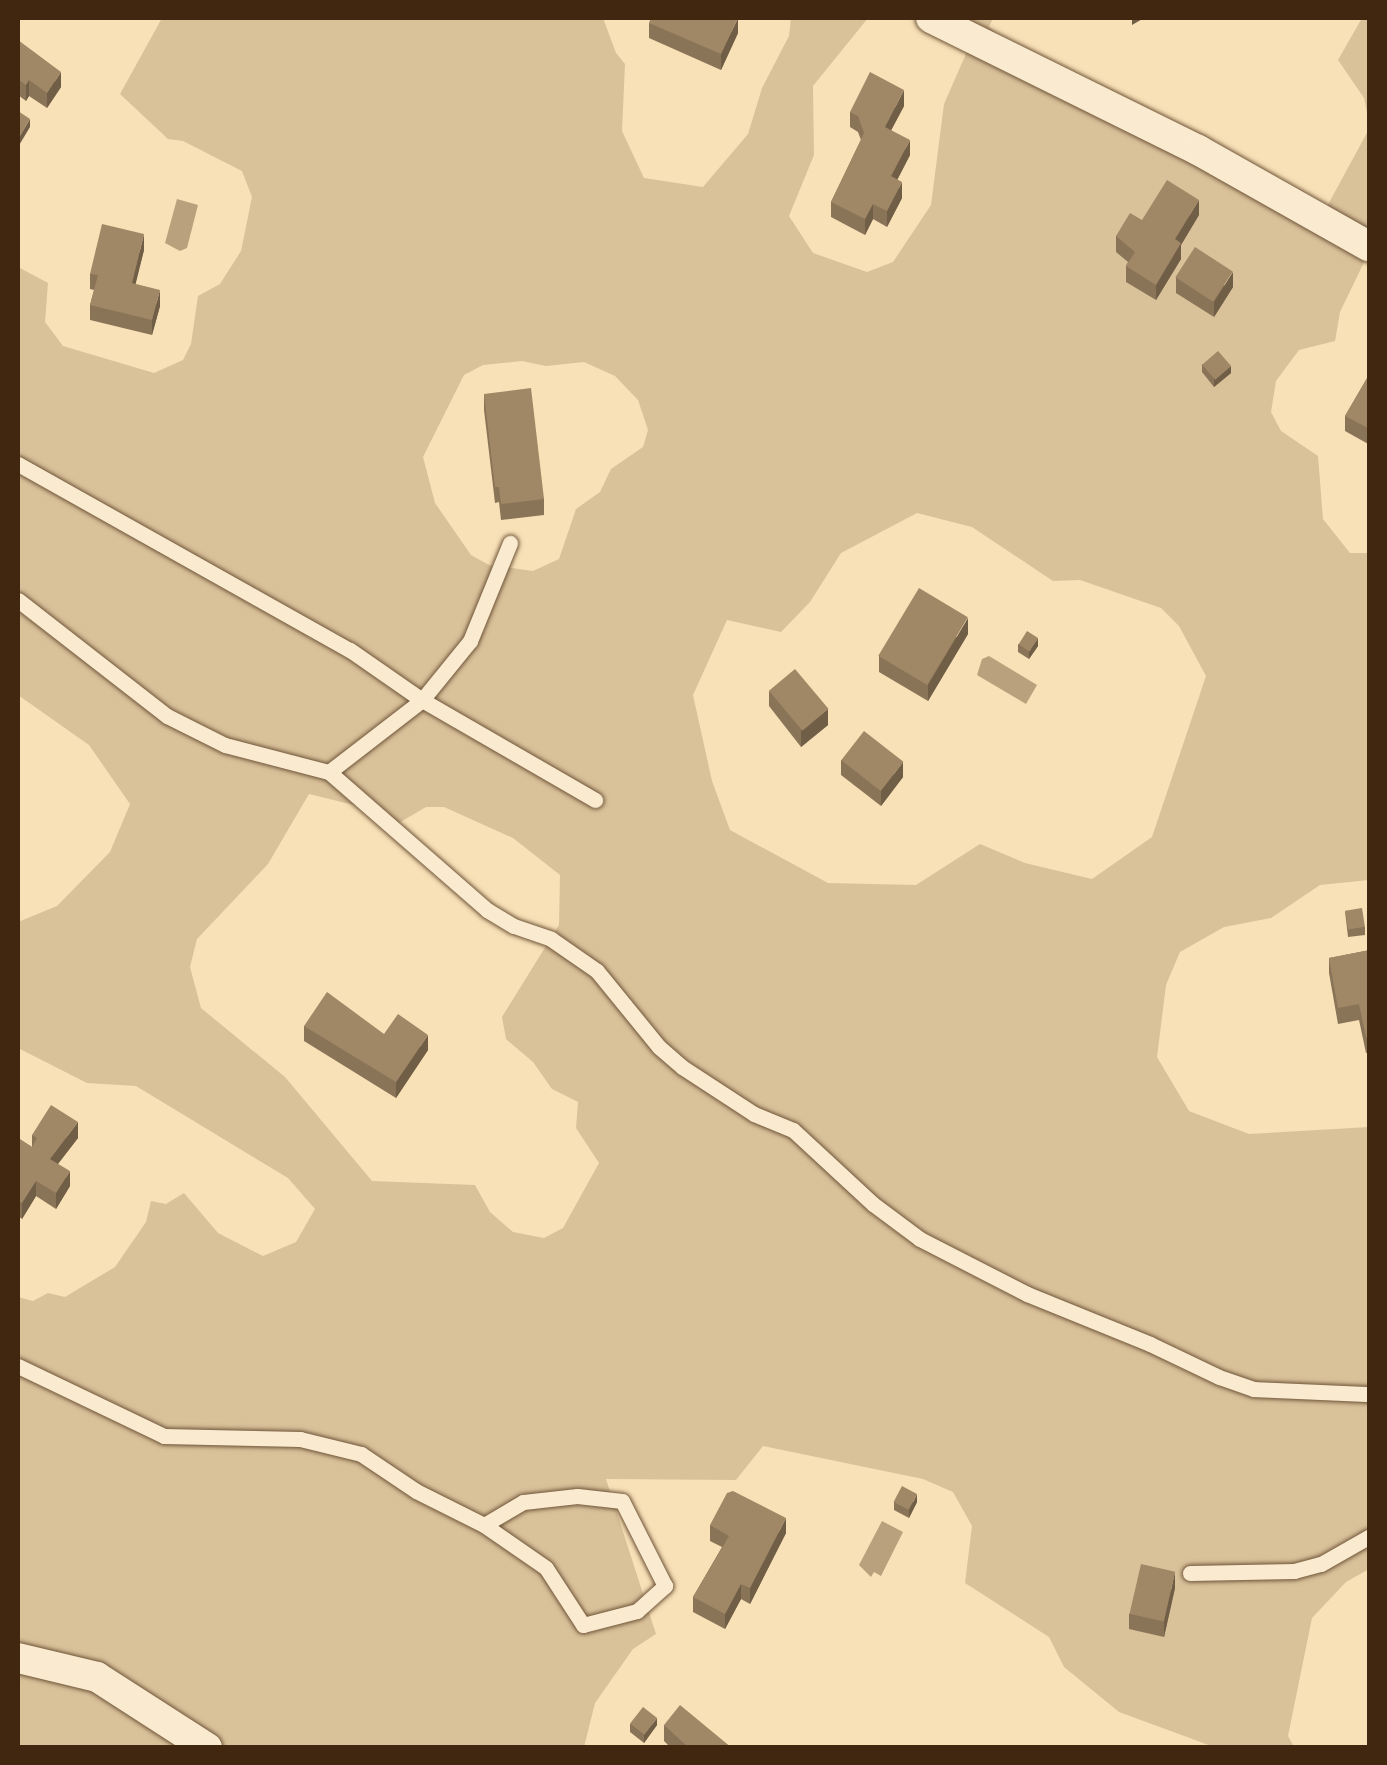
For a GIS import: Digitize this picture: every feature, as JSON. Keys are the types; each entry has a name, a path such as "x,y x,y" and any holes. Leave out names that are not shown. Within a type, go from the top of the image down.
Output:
{"street":[{"path":"930,18 1198,150 1370,247"},
{"path":"18,1658 97,1677 207,1748"}],"lane":[{"path":"18,464 350,650 422,700 595,800"},
{"path":"329,772 422,700 470,640 510,543"},
{"path":"18,600 186,726 225,745 329,772 488,910 514,926 551,939 597,971 682,1068 754,1114 793,1130 874,1204 920,1239 1027,1294 1219,1377 1254,1389 1370,1394"},
{"path":"18,1366 164,1436 300,1439 361,1454 416,1491 484,1526 546,1568 583,1625 637,1611 664,1586 622,1501 577,1496 523,1502 484,1526"},
{"path":"1190,1573 1294,1571 1321,1564 1370,1536"}],"shaded area":[{"path":"162,18 603,18 616,53 625,64 622,131 644,178 703,187 748,134 762,88 789,36 791,18 868,18 813,86 814,155 789,216 813,253 867,272 893,262 931,205 944,104 976,31 974,22 965,18 993,18 989,27 1001,37 1324,212 1369,129 1369,252 1340,312 1335,341 1299,350 1276,381 1271,412 1281,431 1318,456 1323,519 1350,553 1369,553 1369,880 1320,885 1271,918 1224,927 1180,952 1166,985 1157,1057 1189,1111 1249,1134 1369,1127 1369,1569 1346,1582 1312,1618 1288,1736 1294,1747 1214,1747 1119,1712 1064,1667 1049,1637 965,1583 972,1526 953,1492 923,1479 763,1446 736,1480 606,1479 656,1634 633,1649 595,1703 584,1747 18,1747 18,1297 33,1301 48,1293 65,1297 115,1267 146,1222 151,1201 166,1204 184,1193 218,1233 263,1256 296,1242 315,1209 288,1178 136,1086 87,1083 18,1048 18,922 57,906 110,852 130,804 89,745 18,695 18,267 48,283 45,322 63,346 154,373 183,360 191,344 198,296 220,284 241,251 252,197 242,171 183,141 168,139 120,94","holes":["522,361 546,366 584,362 615,376 638,400 648,430 643,447 611,469 600,492 576,509 559,559 533,571 489,565 471,555 435,503 423,457 464,375 483,365","917,513 972,527 1053,581 1080,580 1161,608 1179,626 1206,676 1152,837 1092,879 1025,863 980,844 916,885 828,883 730,830 712,781 693,695 727,620 781,632 810,602 841,553","309,794 366,808 397,824 426,807 444,807 513,838 560,875 559,925 502,1017 506,1039 533,1062 552,1089 578,1102 576,1128 599,1163 563,1228 544,1238 513,1232 490,1212 475,1185 372,1181 285,1077 201,1008 190,967 197,939 268,864"]},
{"path":"1362,18 1369,18 1369,122 1364,98 1338,60"},
{"path":"177,199 198,205 187,248 180,251 165,243"},
{"path":"989,656 1037,685 1026,704 977,675 982,659"},
{"path":"882,1521 903,1532 881,1576 874,1572 871,1577 859,1565"}],"building":[{"path":"651,18 738,18 721,54 649,23"},
{"path":"18,40 61,72 47,93 29,80 26,85 18,79"},
{"path":"870,72 904,90 885,127 910,140 891,176 902,182 887,211 873,204 865,219 831,202 864,133 858,116 850,112"},
{"path":"18,111 30,119 18,139"},
{"path":"1167,180 1199,200 1175,239 1181,243 1156,285 1126,266 1135,252 1116,236 1130,213 1142,220"},
{"path":"102,224 144,234 132,283 160,290 152,320 90,305 98,275 90,274"},
{"path":"1195,247 1233,272 1213,302 1175,277"},
{"path":"1218,351 1231,366 1215,380 1202,365"},
{"path":"1370,373 1370,429 1345,416"},
{"path":"531,388 544,499 501,504 499,487 495,487 484,394"},
{"path":"919,588 968,617 927,685 878,656"},
{"path":"1027,631 1038,638 1030,651 1019,645"},
{"path":"795,669 828,709 802,731 769,691"},
{"path":"864,731 903,762 881,791 841,760"},
{"path":"1362,908 1365,927 1348,929 1345,911"},
{"path":"1370,950 1370,1037 1366,1037 1359,1004 1338,1008 1329,958"},
{"path":"327,992 384,1034 398,1014 428,1035 396,1082 304,1026"},
{"path":"51,1105 78,1122 50,1159 70,1171 56,1193 36,1181 22,1203 18,1200 18,1138 32,1147 37,1138 32,1135"},
{"path":"902,1486 917,1494 909,1510 894,1502"},
{"path":"733,1491 786,1518 750,1588 741,1584 725,1614 693,1597 729,1536 710,1525 727,1493"},
{"path":"1141,1564 1175,1572 1164,1622 1130,1614"},
{"path":"680,1705 732,1748 689,1748 664,1725"},
{"path":"643,1707 657,1718 644,1735 630,1724"}]}
